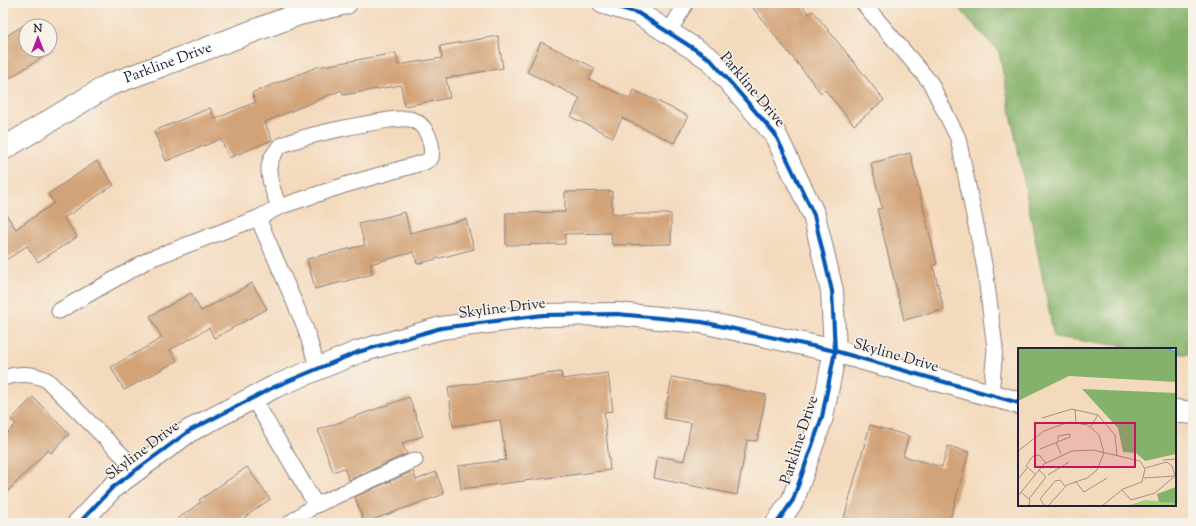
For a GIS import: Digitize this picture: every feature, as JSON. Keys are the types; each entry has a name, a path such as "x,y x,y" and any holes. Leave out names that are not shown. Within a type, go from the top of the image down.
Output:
{"street":[{"name":"Parkline Drive","path":"3,149 109,85 299,14 346,3"},
{"name":"Parkline Drive","path":"604,3 638,13 710,58 775,134 814,215 832,291 835,351 822,417 793,500 777,523"},
{"name":"Skyline Drive","path":"79,523 113,487 189,431 274,387 358,352 441,328 543,315 617,314 702,322 835,351 1018,403"},
{"path":"1176,410 1193,413"}],"lane":[{"path":"669,32 686,3"},
{"path":"863,3 930,82 958,138 985,269 995,348 991,395"},
{"path":"60,311 150,259 258,218 279,207 345,185 425,162 431,158 432,151 423,125 410,119 383,121 303,138 279,147 271,158 269,176 279,207"},
{"path":"258,218 305,327 318,369"},
{"path":"3,378 16,374 37,375 47,380 137,470"},
{"path":"253,398 316,505"},
{"path":"290,523 316,505 415,460"}],"green space":[{"path":"954,3 1193,3 1193,355 1176,353 1176,348 1137,348 1054,337 999,52"}],"building":[{"path":"749,3 800,3 809,14 813,11 884,100 854,125 825,90 821,93"},
{"path":"18,29 18,58 41,58 3,82 3,38"},
{"path":"498,36 503,68 446,78 450,98 404,106 401,85 343,95 342,90 265,122 272,140 229,158 221,139 166,161 154,131 210,108 215,119 256,102 252,93 317,67 396,53 398,65 442,58 440,46"},
{"path":"541,42 595,68 589,79 630,99 634,90 688,116 674,143 622,118 613,137 571,117 580,98 527,72"},
{"path":"910,153 937,264 933,265 944,310 904,320 877,209 882,208 871,163"},
{"path":"97,161 114,185 64,218 77,237 38,262 27,246 3,262 3,210 16,229 54,203 48,194"},
{"path":"612,191 612,214 671,214 671,244 612,245 611,233 565,234 565,244 506,245 506,213 565,212 565,192"},
{"path":"405,212 410,233 466,219 474,249 417,264 414,252 370,264 373,274 315,289 307,259 365,245 359,224"},
{"path":"252,283 267,309 214,338 209,328 170,350 177,361 124,390 111,367 162,338 150,316 191,293 201,311"},
{"path":"561,372 562,379 608,373 613,411 604,412 610,470 461,489 458,466 506,460 500,420 453,426 448,387"},
{"path":"672,377 766,395 757,441 747,440 737,495 654,478 658,456 684,461 691,423 664,418"},
{"path":"33,397 69,434 51,453 48,450 3,496 3,437 16,424 11,420"},
{"path":"409,397 423,436 402,443 407,454 349,480 344,468 333,472 318,430"},
{"path":"870,425 909,436 903,456 942,467 948,446 969,452 949,523 863,523 844,518"},
{"path":"247,467 270,499 237,523 172,523 201,502 199,500"},
{"path":"413,471 416,480 436,472 444,494 364,523 355,497"}],"cycle path":[{"path":"604,3 638,13 710,59 775,134 814,215 832,291 835,351 822,417 793,500 777,523"},
{"path":"79,523 113,487 189,431 274,387 358,352 441,328 543,315 617,314 702,322 835,351 1018,403"}]}
